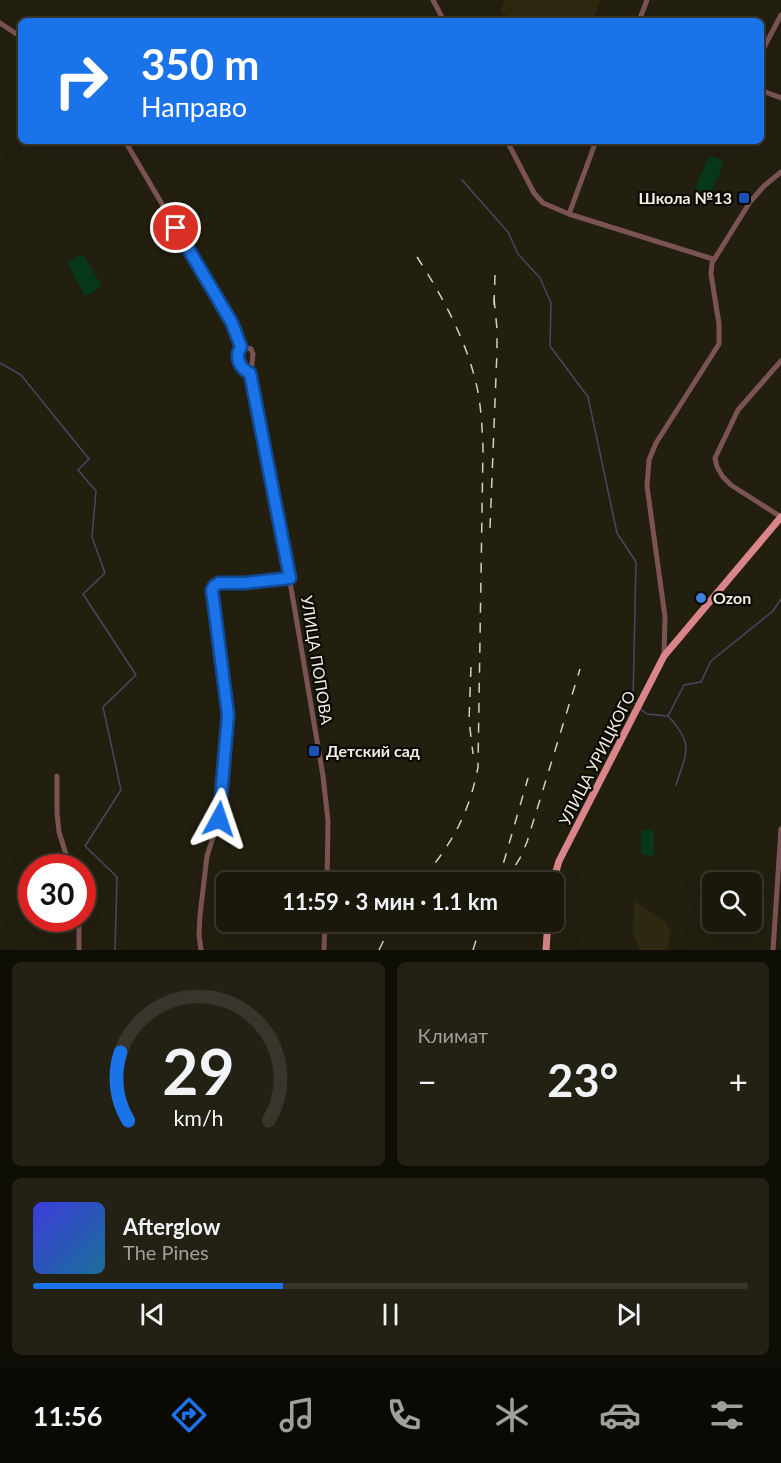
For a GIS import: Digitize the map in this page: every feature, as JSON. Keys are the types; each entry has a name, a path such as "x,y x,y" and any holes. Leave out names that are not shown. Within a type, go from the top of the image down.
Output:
{"main road":[{"name":"УЛИЦА УРИЦКОГО","path":"556,872 559,861 664,656 781,517"},
{"path":"546,950 547,932"}],"street":[{"path":"433,0 442,18"},
{"path":"640,18 647,0"},
{"path":"764,47 781,15"},
{"path":"0,23 18,35"},
{"path":"764,92 781,98"},
{"name":"УЛИЦА ПОПОВА","path":"127,144 232,323 241,347"},
{"path":"509,144 534,192 543,202 569,214 713,259"},
{"path":"569,214 595,144"},
{"path":"664,656 665,617 647,486 648,467 656,443 719,344 719,324 711,274 713,259 756,193 781,172"},
{"name":"УЛИЦА ПОПОВА","path":"241,347 247,346 252,351 250,373 290,578 328,821 327,872"},
{"name":"УЛИЦА ПОПОВА","path":"241,347 238,359 243,368 250,373"},
{"path":"781,361 738,410 715,458 717,467 731,485 781,517"},
{"path":"201,950 200,915 207,856 219,819 228,715 213,598 214,586 219,583 245,583 290,578"},
{"path":"57,776 59,832 66,854"},
{"path":"773,950 781,829"},
{"path":"79,932 79,950"},
{"path":"324,950 325,932"}],"shaded area":[{"path":"505,0 601,0 593,18 510,18 500,11"},
{"path":"634,901 666,922 666,926 671,930 667,950 641,950 639,948 633,934"}],"green space":[{"path":"712,156 721,160 723,164 711,193 707,194 697,190 696,187 708,158"},
{"path":"80,255 84,256 101,285 88,295 84,294 68,264"},
{"path":"643,830 652,830 654,833 654,855 652,856 641,854"}],"waterway":[{"path":"462,180 508,232 518,254 540,278 551,303 550,346 588,397 617,533 636,562 633,702 636,704"},
{"path":"0,363 21,375 89,459 78,470 96,491 92,537 105,573 83,594 136,675 103,707 121,790 85,846 117,877 115,950"},
{"path":"668,716 684,685 701,682 711,661 773,611 781,599"},
{"path":"639,708 647,714 668,716 682,734 686,748 676,785"}],"railway":[{"path":"417,257 451,316 471,363 479,396 483,448 478,767 464,815 450,842 428,872"},
{"path":"494,305 495,275"},
{"path":"490,528 497,351 494,298"},
{"path":"471,667 469,720 473,754"},
{"path":"511,872 527,842 580,669"},
{"path":"501,872 528,778"},
{"path":"379,950 388,932"},
{"path":"473,950 479,932"}],"place":[{"name":"Школа №13","path":"744,198"},
{"name":"Ozon","path":"701,598"},
{"name":"Детский сад","path":"314,751"}],"route":[{"path":"176,228 232,323 241,347 238,359 243,368 250,373 290,578 245,583 219,583 212,590 228,715 219,819"}]}
